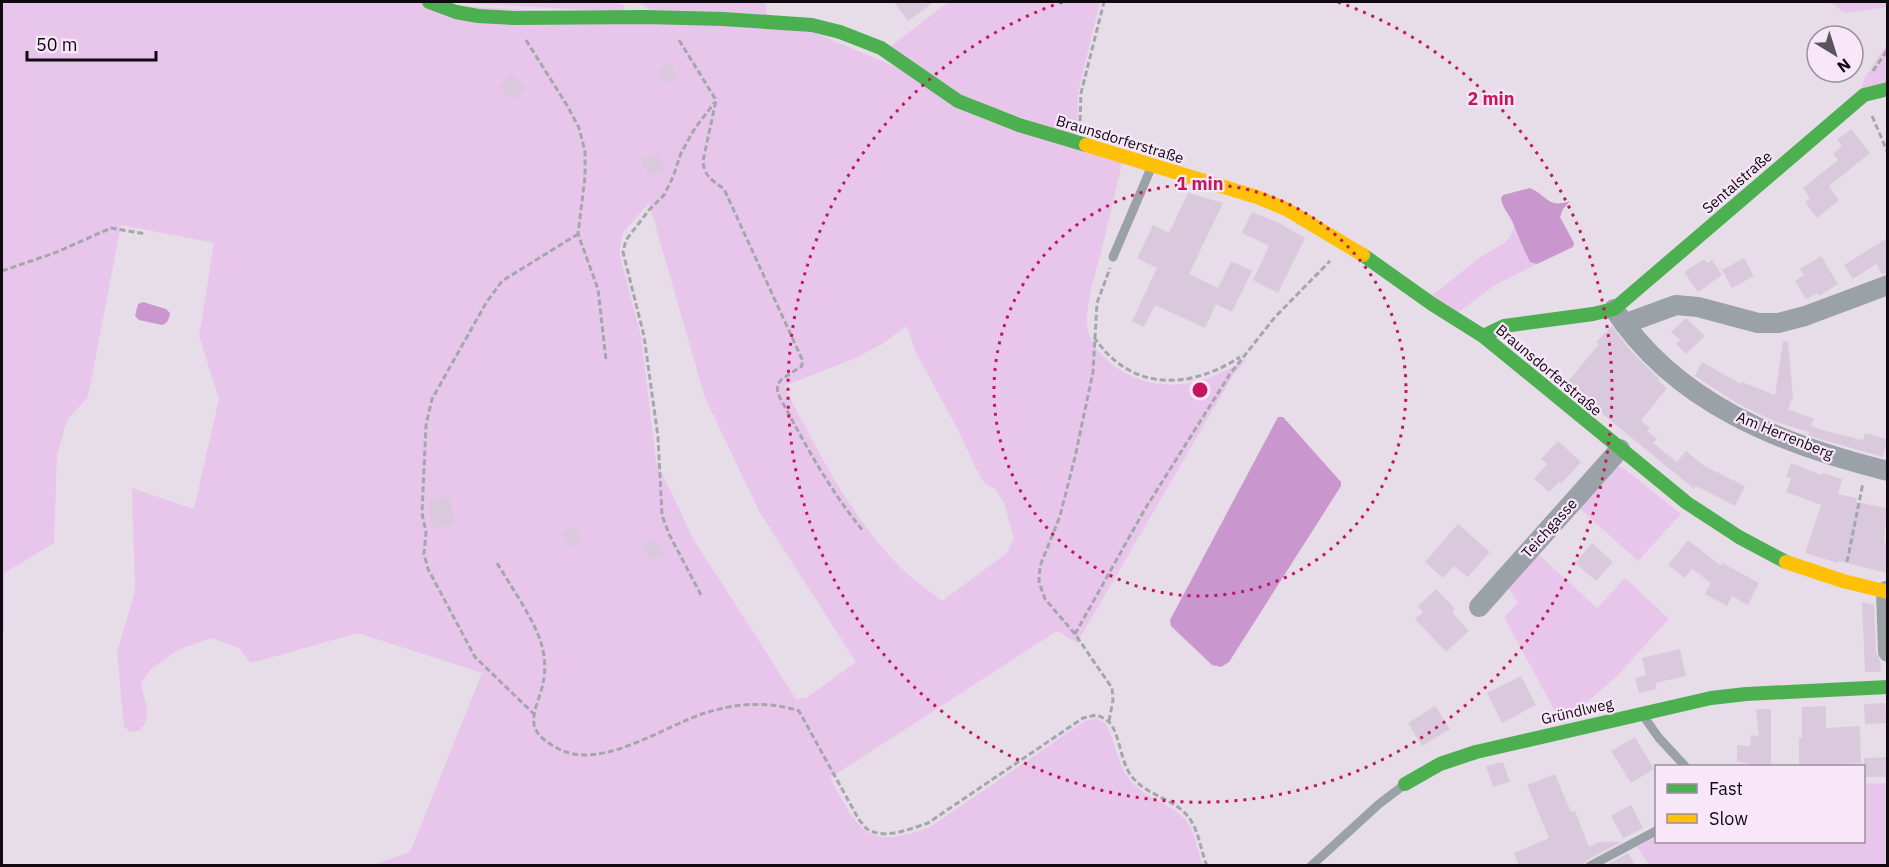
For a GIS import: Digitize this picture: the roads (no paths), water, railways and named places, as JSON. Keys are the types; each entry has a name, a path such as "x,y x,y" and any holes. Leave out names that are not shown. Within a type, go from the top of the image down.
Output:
{"street":[{"name":"Braunsdorferstraße","path":"429,2 456,12 513,18 641,13 676,18 812,26 840,32 881,48 958,101 1019,125 1257,197 1286,209 1347,244 1432,304 1483,336 1687,504 1739,537 1792,565 1887,592"},
{"name":"Sentalstraße","path":"1619,317 1864,95 1887,89"},
{"path":"1483,336 1504,326 1593,314 1619,317 1676,305 1698,307 1758,324 1778,322 1805,316 1887,285"},
{"name":"Am Herrenberg","path":"1619,317 1640,345 1668,371 1707,400 1746,423 1795,443 1887,471"},
{"name":"Teichgasse","path":"1479,607 1620,449"},
{"path":"1887,592 1887,652"},
{"name":"Gründlweg","path":"1406,784 1440,764 1476,752 1641,712 1734,695 1887,687"}],"lane":[{"path":"1113,257 1152,166"},
{"path":"1641,712 1659,738 1684,765"},
{"name":"Gründlweg","path":"1311,866 1379,804 1406,784"},
{"path":"1590,866 1655,832"}]}
